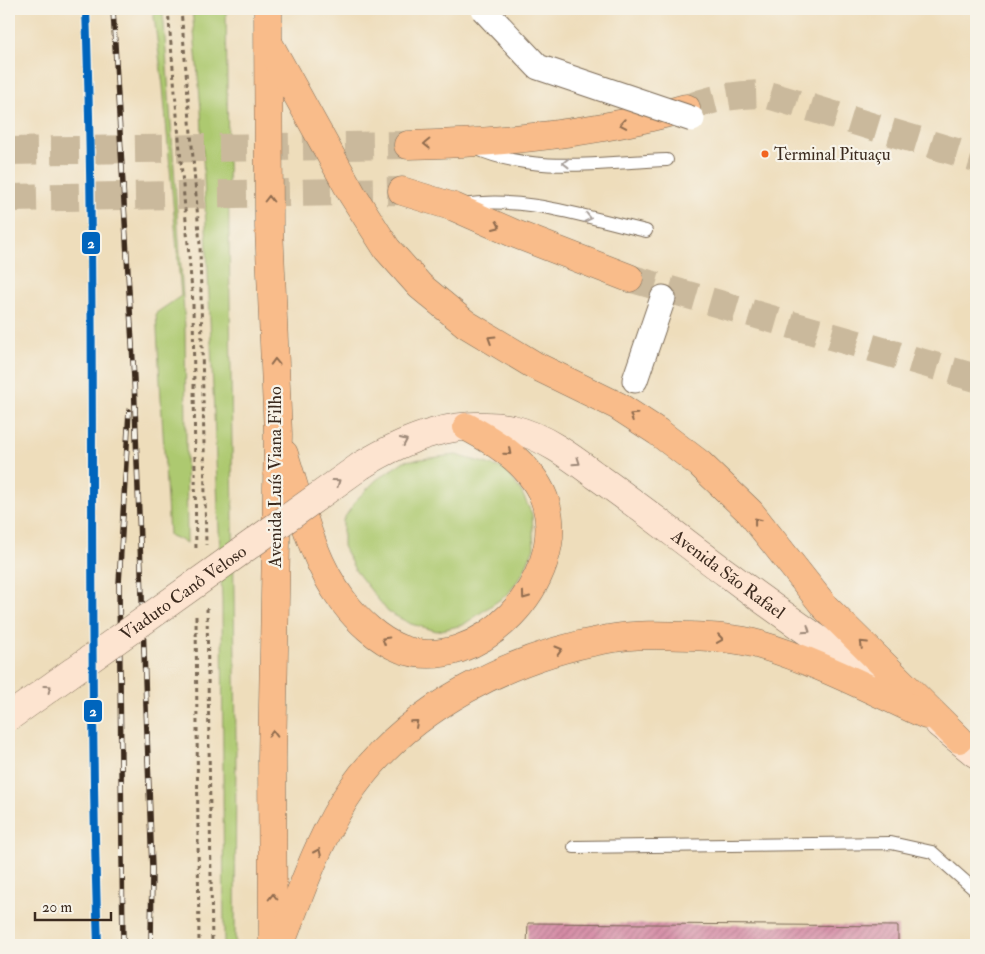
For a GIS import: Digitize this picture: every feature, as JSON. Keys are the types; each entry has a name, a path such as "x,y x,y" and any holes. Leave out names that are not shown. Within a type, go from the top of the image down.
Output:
{"main road":[{"name":"Avenida Luís Viana Filho","path":"268,9 270,228 278,434 272,759 273,945"},
{"path":"269,44 357,202 387,249 420,286 466,324 534,365 618,406 658,432 700,464 750,512 825,607 968,747"},
{"path":"408,145 465,144 575,132 647,119 690,114"},
{"path":"402,191 454,207 514,233 629,278"},
{"name":"Avenida São Rafael","path":"467,427 490,426 515,430 541,440 570,457 729,576 926,714 968,747"},
{"path":"278,434 316,554 343,601 361,622 379,637 400,649 436,653 471,644 487,634 514,610 537,577 549,540 546,503 523,466 506,450 467,427"},
{"name":"Viaduto Canô Veloso","path":"9,717 362,465 415,437 467,427"},
{"path":"280,945 327,832 354,787 386,748 422,717 463,691 513,666 550,652 609,638 651,634 707,637 756,644 824,668 926,714"}],"street":[{"path":"483,9 538,67 690,114"},
{"path":"635,380 663,298"}],"lane":[{"path":"465,144 494,157 527,163 667,160"},
{"path":"454,207 479,202 518,203 549,208 646,231"},
{"path":"574,847 891,843 932,852 976,891"}],"path":[{"path":"168,9 193,303 196,560"},
{"path":"181,9 200,245 206,549"},
{"path":"207,598 212,945"},
{"path":"196,609 199,945"}],"green space":[{"path":"153,9 162,9 164,23 185,327 187,543 169,535 156,313 181,296 163,86"},
{"path":"192,9 226,9 236,739 235,945 224,945 222,600 201,109"},
{"path":"456,455 505,469 521,491 532,514 534,548 523,573 508,594 463,625 437,631 411,624 388,612 355,570 343,546 343,520 357,499 376,480 404,461"}],"building":[{"path":"528,923 898,926 898,945 527,945"}],"tunnel":[{"path":"688,108 725,97 765,94 976,158"},
{"path":"9,151 408,145"},
{"path":"9,198 402,191"},
{"path":"629,278 976,378"}],"railway":[{"path":"113,9 134,379 152,869 151,945"},
{"path":"123,945 119,584 129,411"}],"transit line":[{"name":"2","path":"86,9 91,243 93,711 98,945"}],"place":[{"name":"Terminal Pituaçu","path":"765,154"}]}
